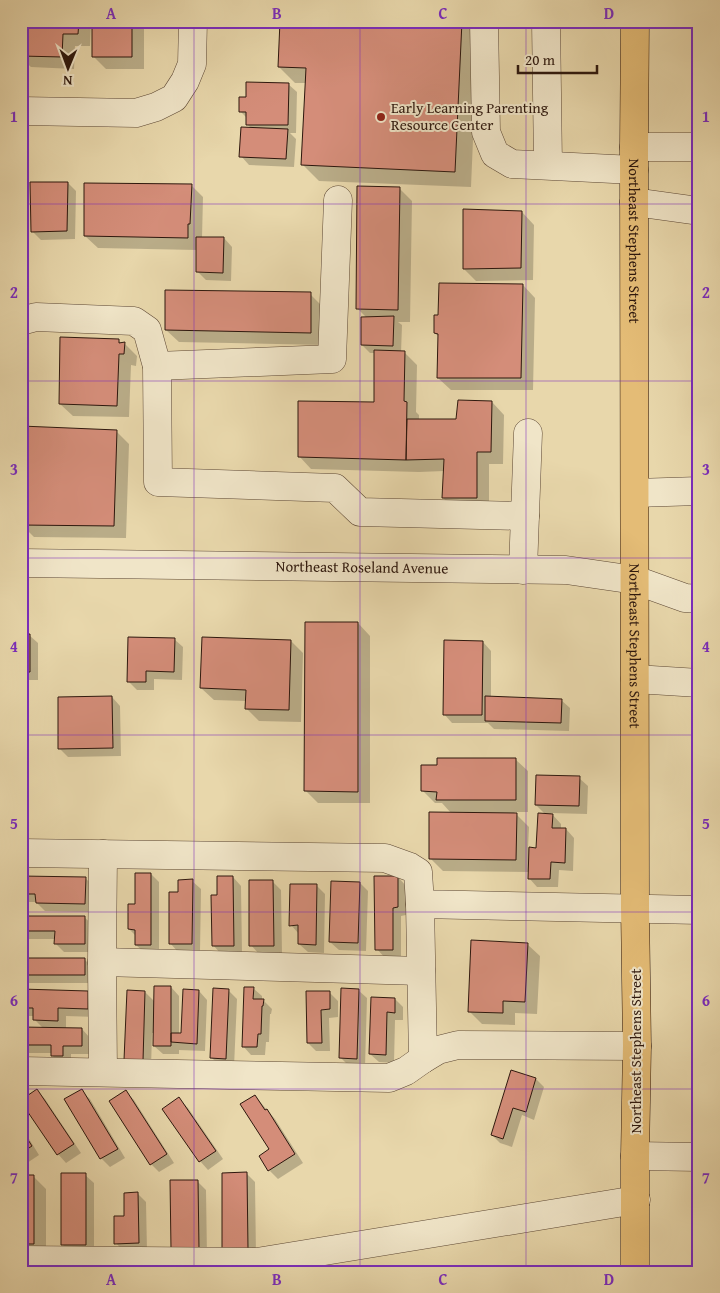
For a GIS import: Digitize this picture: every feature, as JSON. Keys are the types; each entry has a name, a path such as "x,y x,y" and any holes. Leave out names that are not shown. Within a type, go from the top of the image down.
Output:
{"main road":[{"name":"Northeast Stephens Street","path":"635,21 635,908 637,1046 635,1272"}],"street":[{"path":"21,111 136,113 156,107 174,98 185,81 192,64 193,21"},
{"path":"484,21 486,132 495,154 512,164 548,165 634,159 699,147"},
{"path":"546,21 548,165"},
{"path":"157,366 332,359 338,200"},
{"path":"634,202 699,211"},
{"path":"21,321 36,317 134,321 147,330 157,366 158,482 336,488 360,512 525,516"},
{"path":"523,570 528,433"},
{"path":"635,494 699,491"},
{"name":"Northeast Roseland Avenue","path":"21,563 566,570 635,580 685,598 699,599"},
{"path":"635,679 699,683"},
{"path":"21,853 385,858 410,866 418,872 422,1058"},
{"path":"103,854 103,1072"},
{"path":"420,904 699,910"},
{"path":"102,962 421,971"},
{"path":"21,1071 389,1078 406,1072 422,1058 438,1050 458,1045 637,1046"},
{"path":"635,1156 699,1157"},
{"path":"21,1260 258,1262 636,1200"}],"building":[{"path":"21,21 79,21 78,34 63,34 62,57 21,56"},
{"path":"92,21 132,21 132,57 92,57"},
{"name":"Early Learning Parenting Resource Center","path":"280,21 462,21 455,172 301,165 306,68 278,67"},
{"path":"246,82 289,83 288,125 246,125 246,112 239,112 239,97 246,97"},
{"path":"241,127 288,129 286,159 239,157"},
{"path":"30,182 68,182 67,231 31,232"},
{"path":"84,183 192,184 188,238 84,236"},
{"path":"357,186 400,187 398,310 356,309"},
{"path":"463,209 522,211 521,268 463,269"},
{"path":"196,237 224,237 223,273 196,272"},
{"path":"439,283 523,284 521,378 437,378 438,334 434,333 434,315 438,315"},
{"path":"165,290 311,292 311,333 165,330"},
{"path":"394,316 393,346 361,345 361,317"},
{"path":"60,337 119,339 119,343 125,342 124,354 119,354 117,406 59,404"},
{"path":"374,350 405,351 404,401 407,402 406,460 298,457 298,401 374,402"},
{"path":"458,400 492,401 491,452 477,452 477,498 442,498 444,459 406,460 407,419 456,419"},
{"path":"21,426 117,430 114,526 21,525"},
{"path":"305,622 358,622 358,792 304,791"},
{"path":"21,634 30,634 30,672 21,672"},
{"path":"128,637 175,638 174,672 146,671 146,682 127,682"},
{"path":"202,637 291,640 289,710 245,709 246,690 200,688"},
{"path":"444,640 483,641 482,715 443,715"},
{"path":"112,696 113,748 58,749 58,697"},
{"path":"485,696 562,699 561,723 485,721"},
{"path":"437,758 516,758 516,800 436,800 437,792 421,791 421,765 437,765"},
{"path":"536,775 580,776 579,806 535,805"},
{"path":"429,812 517,813 516,860 429,859"},
{"path":"538,813 553,814 552,828 566,828 565,863 551,862 550,879 528,879 529,847 536,848"},
{"path":"135,873 151,873 151,945 135,945 135,930 128,929 128,904 135,904"},
{"path":"21,876 86,877 85,904 36,903 35,894 21,894"},
{"path":"217,876 233,876 234,946 212,946 211,895 217,895"},
{"path":"374,876 398,876 398,907 393,908 393,950 375,950"},
{"path":"193,879 192,944 169,944 169,892 178,892 178,880"},
{"path":"249,880 273,880 274,946 249,946"},
{"path":"331,881 360,882 358,943 329,942"},
{"path":"290,884 317,884 316,945 298,944 298,925 289,926"},
{"path":"21,916 85,916 85,944 54,944 55,931 21,931"},
{"path":"471,940 528,943 525,1002 503,1001 503,1013 468,1012"},
{"path":"21,958 85,958 85,975 21,975"},
{"path":"154,986 171,986 171,1046 153,1046"},
{"path":"244,987 254,987 253,999 264,999 261,1034 258,1034 257,1047 242,1047"},
{"path":"213,988 229,989 226,1059 210,1058"},
{"path":"341,988 359,989 357,1059 339,1058"},
{"path":"21,989 88,991 88,1009 58,1008 58,1021 33,1020 33,1008 21,1008"},
{"path":"183,989 199,990 197,1044 171,1042 171,1033 181,1033"},
{"path":"127,990 145,991 143,1061 124,1060"},
{"path":"306,991 330,991 330,1009 321,1010 322,1043 307,1043"},
{"path":"371,997 395,998 395,1013 387,1012 386,1055 369,1054"},
{"path":"21,1027 82,1028 82,1046 63,1046 63,1056 51,1056 51,1045 21,1045"},
{"path":"511,1070 536,1078 526,1112 513,1108 503,1139 491,1135"},
{"path":"37,1089 74,1144 57,1155 21,1102 21,1100"},
{"path":"82,1089 118,1149 100,1159 64,1099"},
{"path":"126,1090 167,1154 150,1165 109,1101"},
{"path":"255,1095 265,1110 267,1109 295,1154 268,1171 259,1156 269,1149 240,1104"},
{"path":"179,1097 216,1151 199,1162 162,1109"},
{"path":"21,1129 32,1146 21,1153"},
{"path":"247,1172 248,1249 222,1249 222,1173"},
{"path":"61,1173 86,1173 86,1245 61,1245"},
{"path":"21,1175 34,1175 34,1244 21,1244"},
{"path":"170,1180 198,1180 199,1249 171,1249"},
{"path":"138,1192 139,1243 114,1244 114,1216 124,1216 124,1193"},
{"path":"559,1266 559,1272 524,1272 524,1267"}],"place":[{"name":"Early Learning Parenting Resource Center","path":"381,117"}]}
